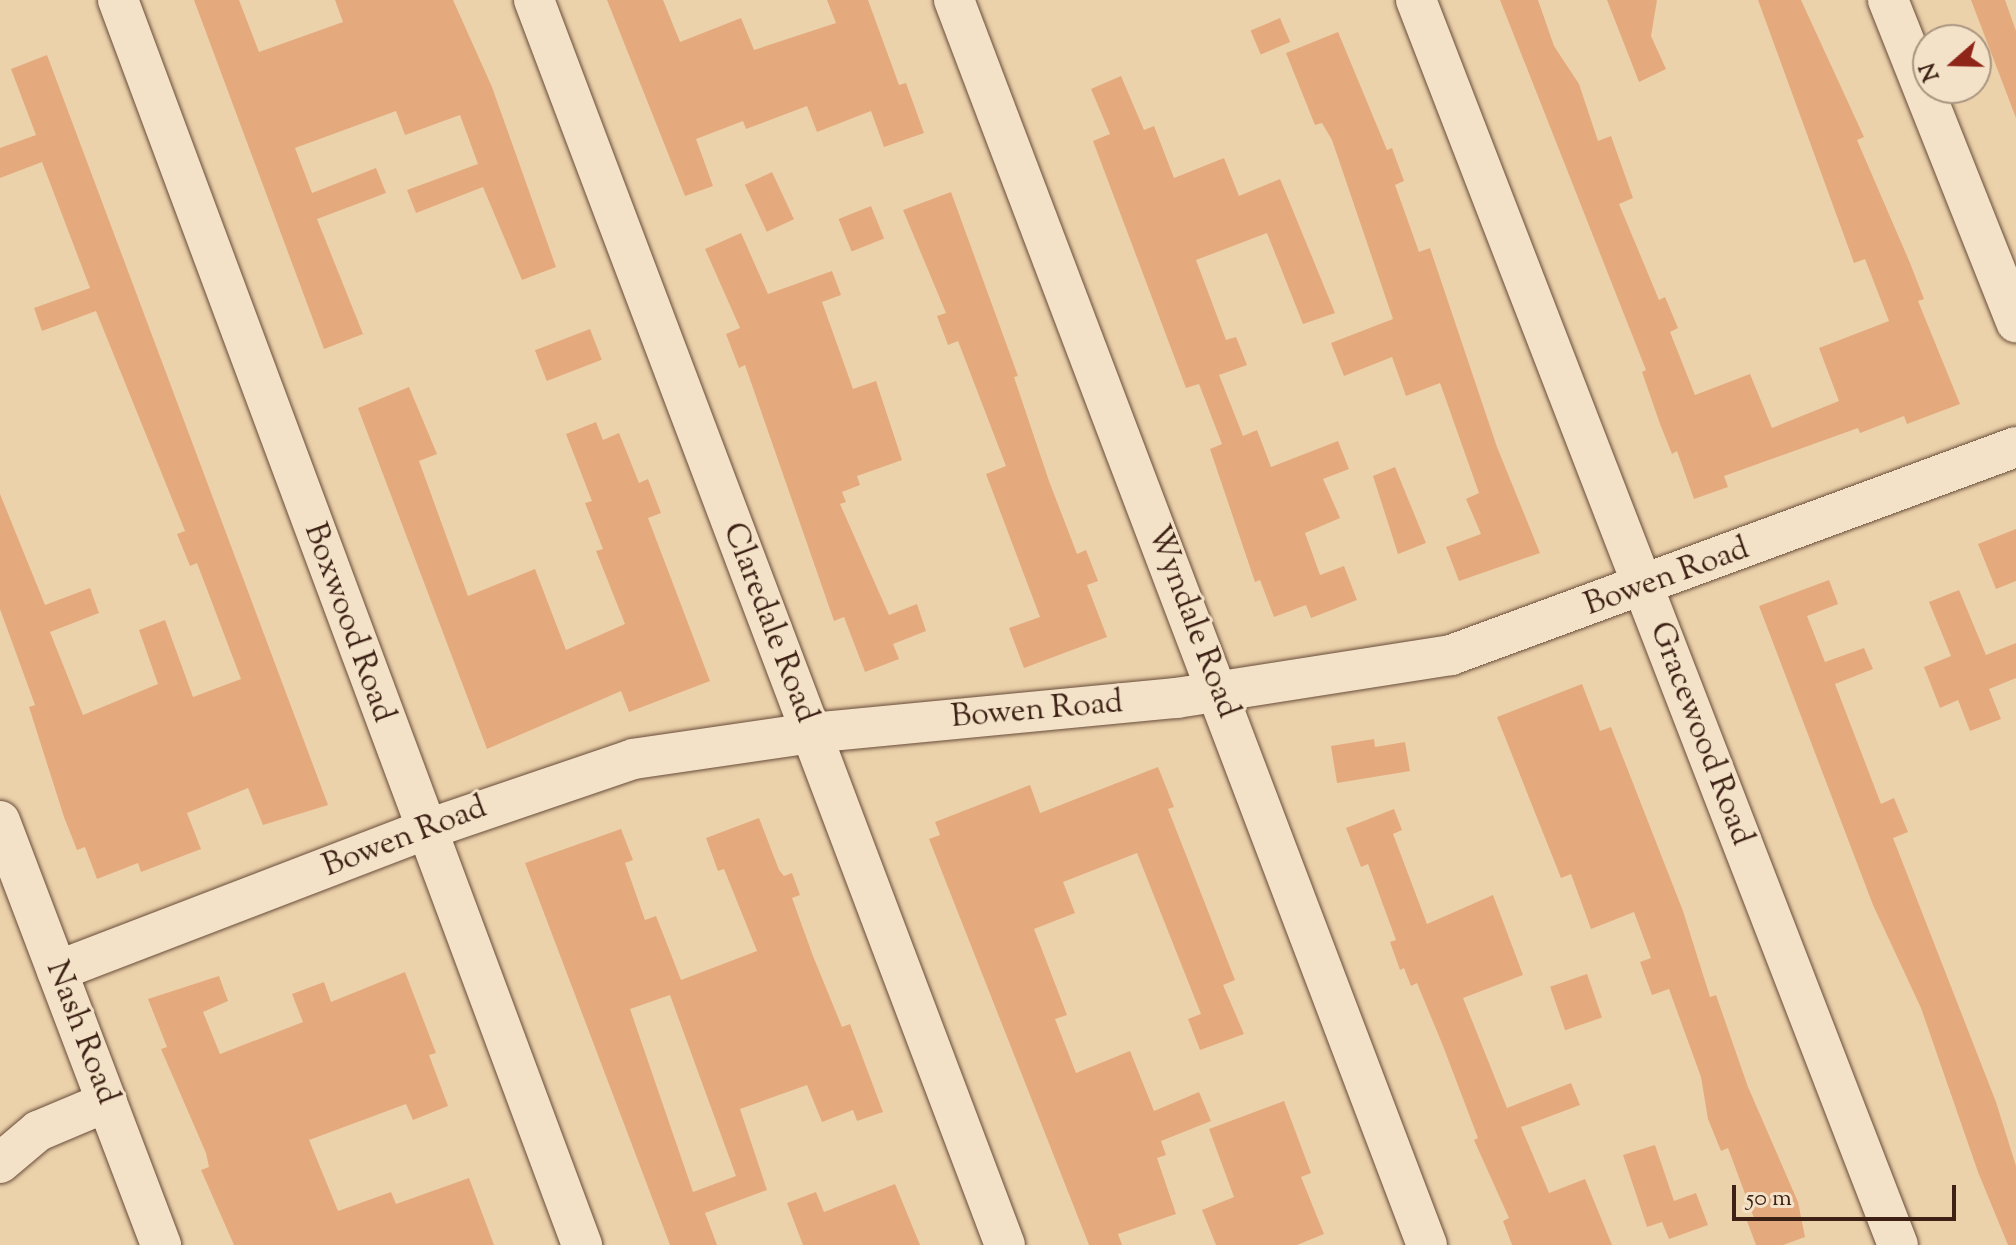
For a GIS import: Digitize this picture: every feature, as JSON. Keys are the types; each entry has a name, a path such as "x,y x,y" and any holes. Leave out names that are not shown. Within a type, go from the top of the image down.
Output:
{"street":[{"name":"Boxwood Road","path":"118,0 582,1245"},
{"name":"Claredale Road","path":"534,0 1005,1245"},
{"name":"Wyndale Road","path":"954,0 1427,1245"},
{"name":"Gracewood Road","path":"1416,0 1898,1245"},
{"path":"1888,0 2016,322"},
{"name":"Bowen Road","path":"57,971 425,830 633,759 811,733 1218,690 1451,655 1643,588 2016,447"},
{"name":"Nash Road","path":"2,832 161,1245"},
{"path":"0,1163 38,1131 107,1102"}],"building":[{"path":"194,0 239,0 259,52 343,22 335,0 453,0 492,87 556,267 522,280 483,187 416,213 407,190 478,164 460,115 405,135 396,111 295,148 312,193 376,168 386,193 317,219 363,334 324,349"},
{"path":"607,0 663,0 680,42 741,18 754,50 836,23 827,0 868,0 899,85 906,83 924,133 884,147 871,111 817,132 807,106 746,129 743,121 696,139 713,186 685,196"},
{"path":"1500,0 1538,0 1554,46 1579,84 1598,141 1611,136 1633,198 1619,204 1659,300 1665,297 1678,328 1670,332 1695,395 1750,374 1772,428 1839,401 1819,348 1889,321 1865,259 1854,263 1758,0 1801,0 1864,137 1857,140 1910,263 1924,299 1918,301 1960,404 1907,424 1904,416 1860,433 1858,428 1724,476 1728,487 1694,499 1677,451 1672,454 1660,424 1642,372 1646,370"},
{"path":"1607,0 1657,0 1651,36 1666,69 1639,82"},
{"path":"1971,0 2005,0 2016,31 2016,118 1992,55 1992,24 1980,24"},
{"path":"1280,18 1290,42 1261,54 1251,31"},
{"path":"1338,32 1387,150 1392,148 1404,181 1395,185 1419,252 1430,248 1497,447 1540,553 1459,581 1446,547 1481,534 1466,499 1479,493 1440,383 1406,396 1392,357 1344,376 1331,343 1393,319 1332,140 1322,123 1315,125 1286,53"},
{"path":"47,55 328,805 263,825 248,788 187,813 201,849 141,872 138,863 97,879 85,847 77,850 64,817 29,707 35,705 0,609 0,494 45,605 90,588 99,613 50,632 83,715 158,684 139,630 165,620 193,697 241,679 197,563 190,566 177,534 185,531 96,311 42,331 34,308 90,288 42,162 0,178 0,148 36,135 11,69"},
{"path":"1121,76 1144,130 1154,126 1174,178 1224,158 1239,196 1280,179 1335,313 1303,324 1267,233 1196,260 1226,340 1236,337 1247,365 1219,375 1243,436 1257,430 1271,467 1338,441 1349,469 1323,479 1340,518 1305,533 1320,575 1344,566 1357,600 1311,618 1306,605 1274,617 1260,580 1255,582 1210,449 1222,444 1199,384 1186,388 1093,141 1110,134 1091,89"},
{"path":"772,172 794,219 767,232 745,185"},
{"path":"951,192 1018,376 1014,377 1049,481 1077,554 1086,550 1098,581 1087,585 1107,637 1024,668 1009,628 1040,617 986,474 1006,466 958,341 948,345 937,316 946,313 903,210"},
{"path":"871,206 884,238 852,252 839,219"},
{"path":"741,233 768,294 832,271 841,295 822,302 853,389 876,381 902,460 857,476 860,485 842,492 846,502 840,504 889,615 917,604 926,631 893,644 899,659 865,672 844,617 834,621 745,365 739,368 726,334 740,328 705,249"},
{"path":"590,329 602,360 547,381 535,350"},
{"path":"409,387 437,454 419,461 468,596 535,569 566,650 625,624 596,551 603,549 585,503 592,501 566,434 596,422 603,440 619,433 639,483 648,479 661,513 648,518 710,681 629,712 621,691 487,749 358,408"},
{"path":"1395,467 1426,543 1398,554 1373,476"},
{"path":"2016,529 2016,581 1996,589 1978,544"},
{"path":"1829,580 1838,604 1807,616 1825,662 1864,648 1873,669 1835,684 1881,804 1894,798 1908,832 1893,838 1996,1102 2016,1166 2016,1245 2008,1245 1978,1172 1921,1008 1873,905 1759,606"},
{"path":"1959,590 1986,655 2016,643 2016,678 1989,689 2001,719 1970,731 1958,700 1940,708 1924,667 1951,656 1929,602"},
{"path":"1582,684 1600,731 1611,727 1683,911 1710,997 1716,995 1748,1087 1798,1202 1805,1237 1783,1245 1756,1245 1747,1221 1754,1218 1728,1148 1721,1151 1708,1119 1701,1077 1669,989 1652,995 1640,962 1651,958 1634,912 1591,929 1571,874 1561,878 1497,717"},
{"path":"1374,739 1375,747 1405,742 1410,771 1337,783 1331,746"},
{"path":"1158,767 1174,807 1168,809 1235,980 1223,985 1244,1034 1200,1050 1188,1019 1201,1014 1137,853 1063,882 1075,913 1034,929 1067,1015 1055,1019 1076,1073 1130,1051 1154,1111 1199,1092 1211,1121 1161,1141 1166,1155 1157,1158 1176,1214 1118,1234 1122,1245 1089,1245 929,839 940,835 935,822 1030,785 1040,813"},
{"path":"1394,809 1402,830 1393,834 1427,924 1493,895 1523,975 1463,998 1507,1108 1571,1083 1580,1105 1521,1127 1549,1193 1585,1179 1612,1245 1512,1245 1503,1221 1509,1218 1474,1140 1478,1138 1443,1046 1417,983 1411,986 1404,968 1400,970 1390,942 1396,940 1368,864 1361,867 1346,828"},
{"path":"759,818 779,870 784,876 792,873 800,895 792,898 813,956 842,1027 850,1024 883,1112 857,1121 853,1110 822,1122 807,1085 740,1109 767,1190 705,1213 717,1245 670,1245 525,863 621,829 633,860 625,863 645,920 656,916 681,980 757,951 724,869 718,871 706,838","holes":["670,995 736,1176 693,1192 630,1009"]},
{"path":"405,972 436,1053 429,1055 448,1106 413,1120 406,1104 309,1140 338,1211 391,1192 396,1204 469,1178 494,1245 234,1245 201,1170 209,1167 206,1153 161,1049 167,1047 148,999 219,976 228,1001 203,1012 220,1054 303,1022 292,994 324,982 331,1002"},
{"path":"1587,974 1602,1017 1565,1030 1550,987"},
{"path":"1284,1101 1311,1173 1301,1177 1324,1234 1297,1245 1216,1245 1202,1210 1234,1197 1209,1129"},
{"path":"1655,1145 1674,1201 1696,1193 1708,1225 1669,1239 1662,1222 1647,1227 1623,1155"},
{"path":"895,1184 920,1245 803,1245 787,1203 816,1192 824,1212"}]}
